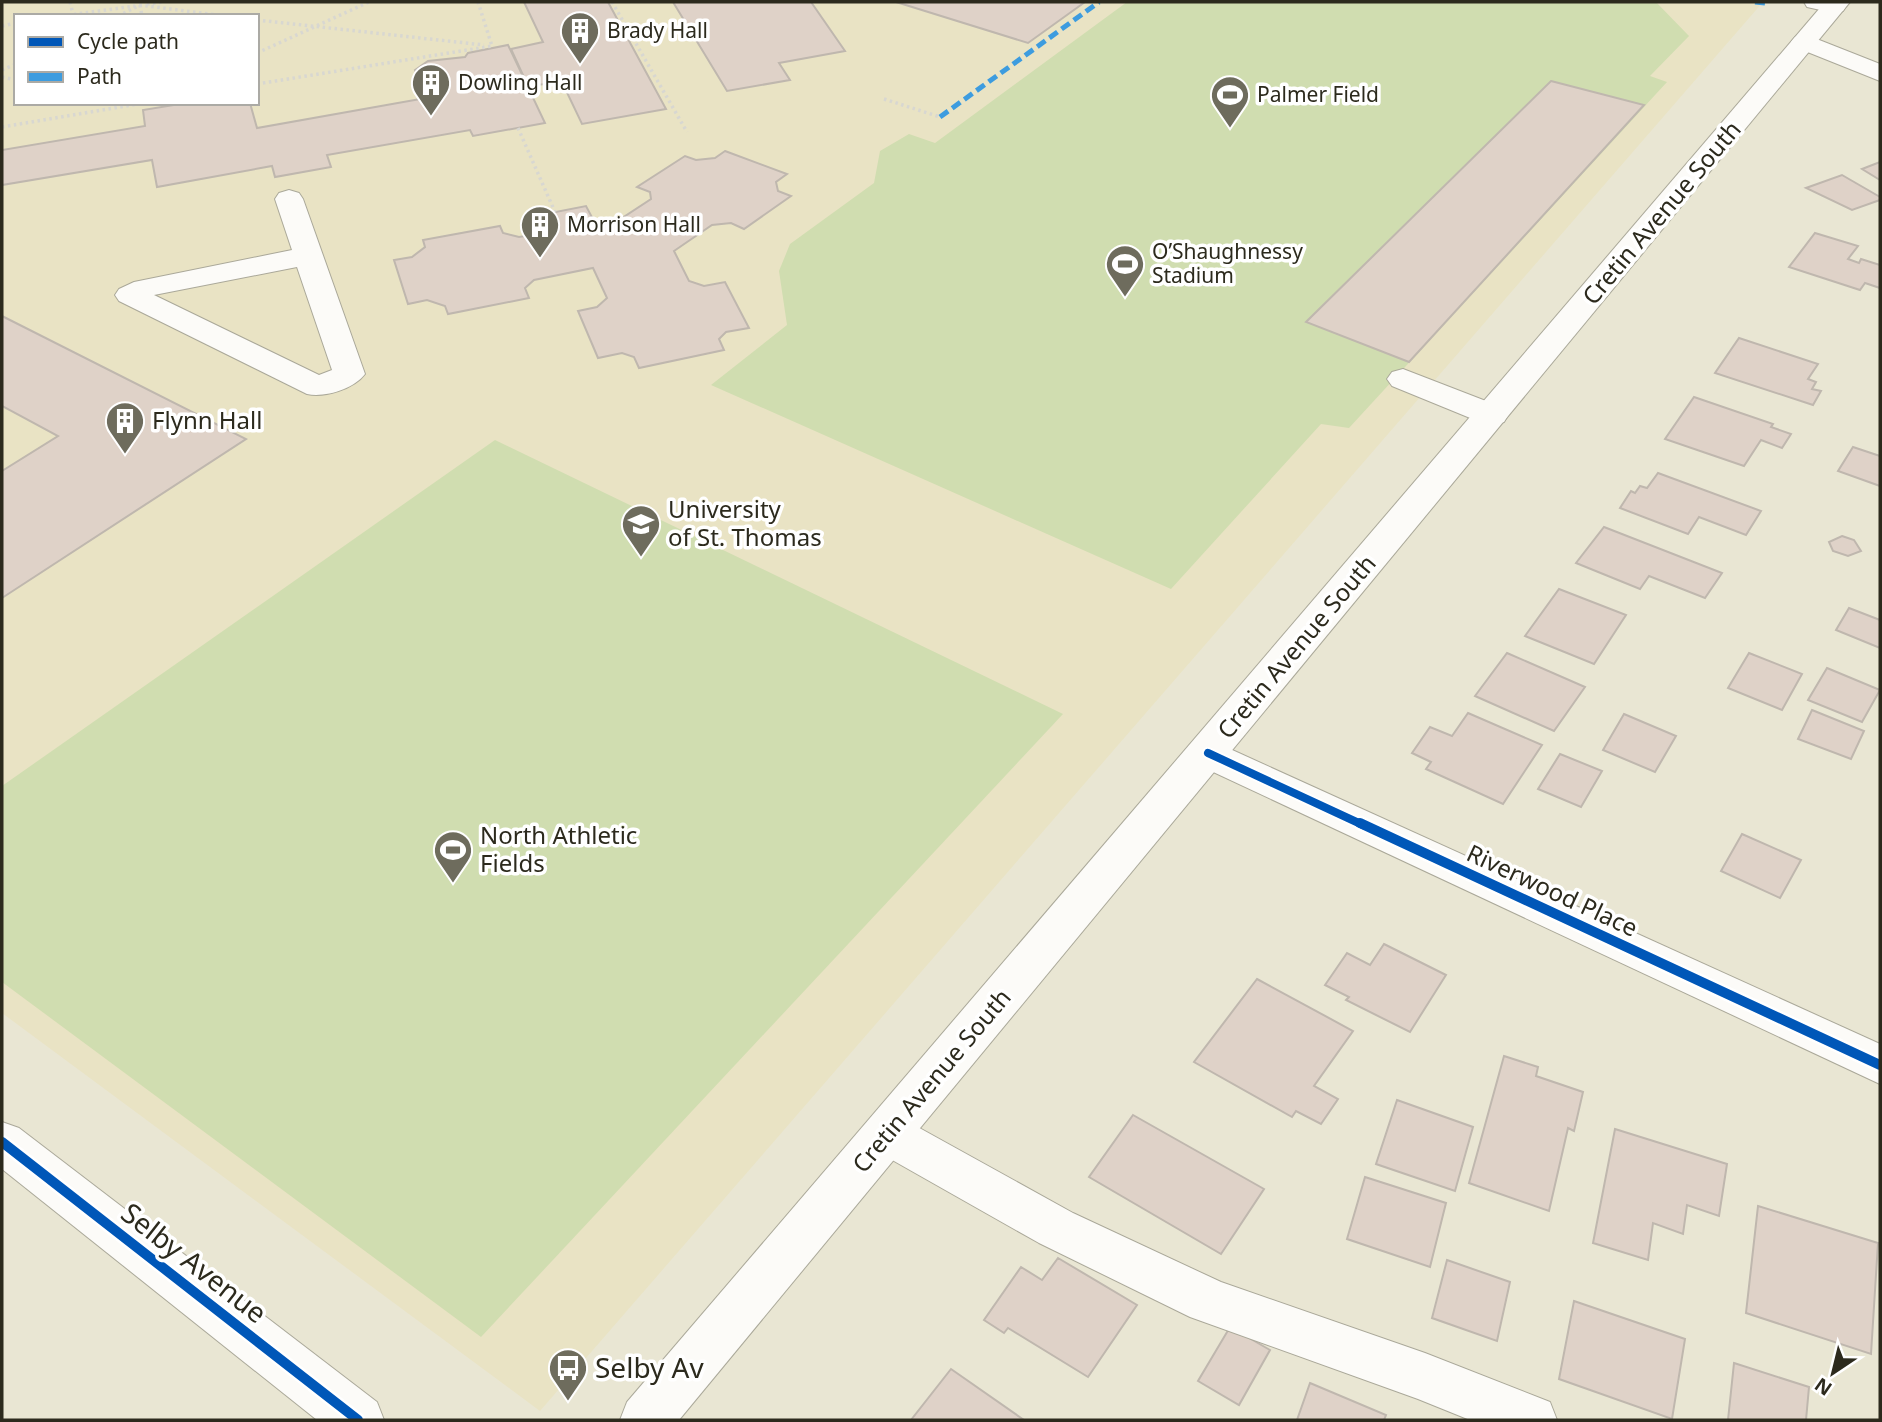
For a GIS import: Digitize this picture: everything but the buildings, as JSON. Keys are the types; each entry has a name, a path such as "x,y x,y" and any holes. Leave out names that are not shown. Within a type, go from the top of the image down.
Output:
{"main road":[{"name":"Cretin Avenue South","path":"646,1420 1804,42 1830,3"},
{"path":"1804,42 1880,73"},
{"path":"289,199 309,256 349,374 318,387 130,295 145,288 309,256"},
{"path":"1402,379 1492,415"},
{"name":"Riverwood Place","path":"1208,753 1880,1065"},
{"path":"888,1134 1056,1228 1208,1301 1426,1377 1531,1420"},
{"name":"Selby Avenue","path":"2,1142 358,1420"}],"path":[{"path":"70,2 73,14 164,2"},
{"path":"259,53 369,2"},
{"path":"478,2 492,46"},
{"path":"612,2 687,132"},
{"path":"140,5 142,14"},
{"path":"122,14 140,5 209,14"},
{"path":"259,20 492,46"},
{"path":"259,85 492,46"},
{"path":"884,99 940,117"},
{"path":"2,127 129,105"},
{"path":"518,128 555,212"}],"shaded area":[{"name":"University of St. Thomas","path":"2,2 1763,2 540,1411 2,1013"}],"green space":[{"name":"O’Shaughnessy Stadium","path":"1127,2 1656,2 1689,36 1650,76 1667,82 1349,428 1321,424 1171,589 711,385 787,325 779,271 790,244 874,183 880,151 909,134 935,143"},
{"name":"North Athletic Fields","path":"495,440 1063,714 481,1337 2,982 2,786"}],"marked path":[{"path":"940,117 1099,2"},
{"path":"1755,2 1765,3"}],"cycle path":[{"path":"1208,753 1880,1065"},
{"path":"2,1142 358,1420"}],"place":[{"name":"Brady Hall","path":"580,65"},
{"name":"Dowling Hall","path":"431,117"},
{"name":"Palmer Field","path":"1230,129"},
{"name":"Morrison Hall","path":"540,259"},
{"name":"O’Shaughnessy Stadium","path":"1125,298"},
{"name":"Flynn Hall","path":"125,455"},
{"name":"University of St. Thomas","path":"641,558"},
{"name":"North Athletic Fields","path":"453,884"},
{"name":"Selby Av","path":"568,1402"}]}
